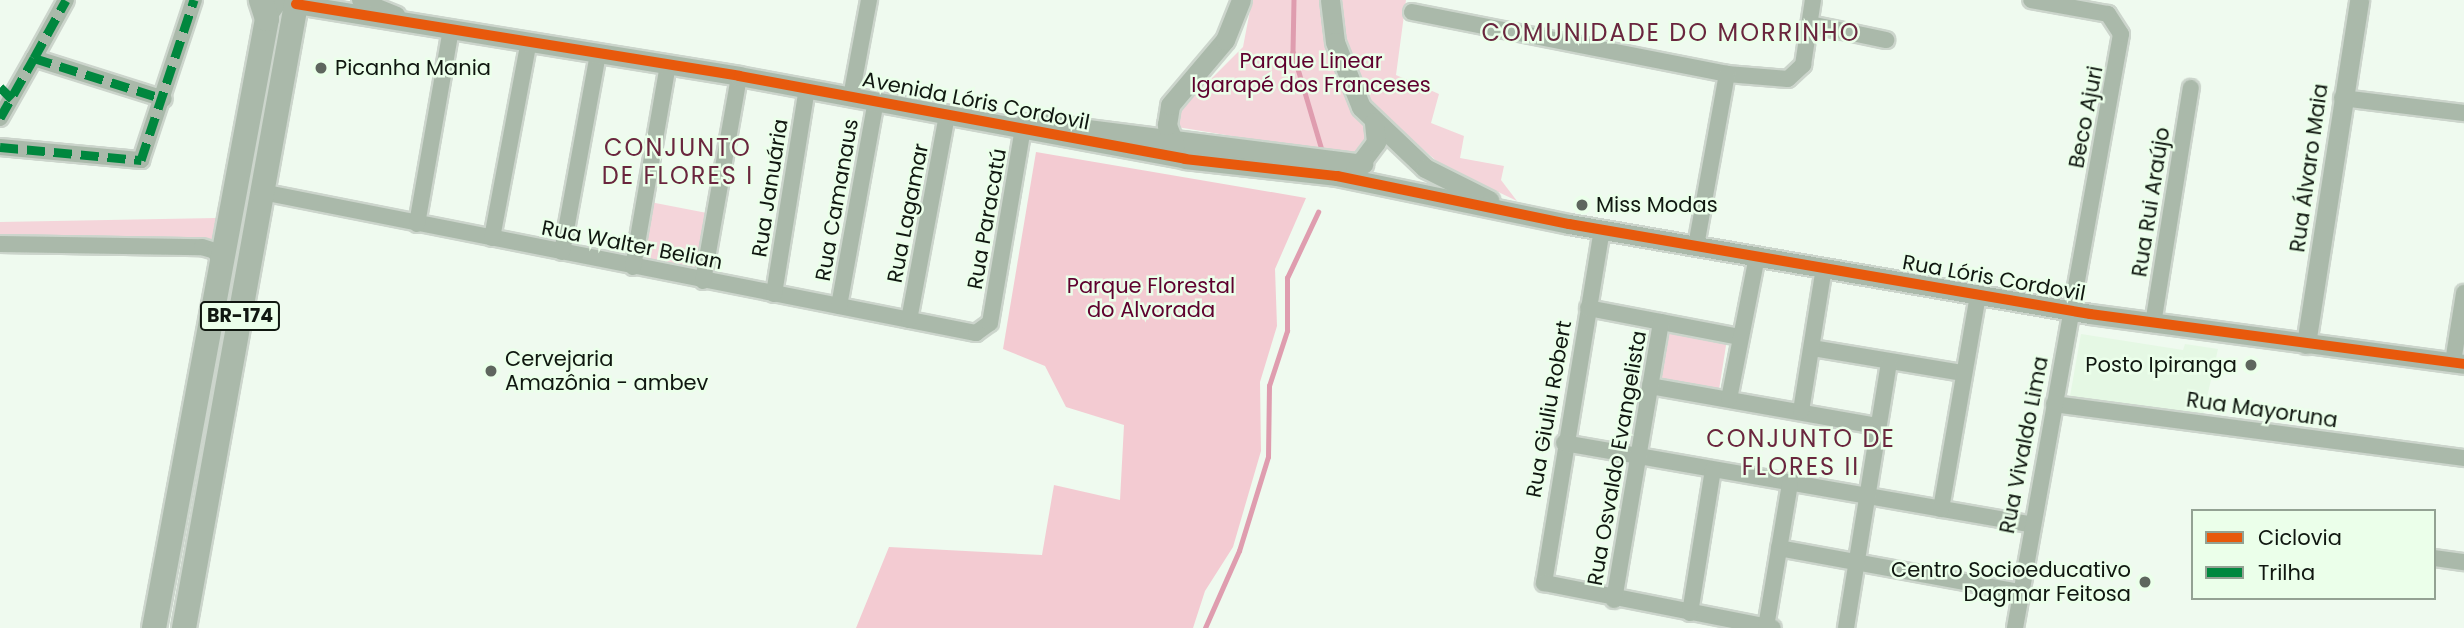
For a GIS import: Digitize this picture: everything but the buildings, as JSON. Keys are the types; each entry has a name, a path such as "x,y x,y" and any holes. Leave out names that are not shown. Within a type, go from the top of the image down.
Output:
{"highway":[{"name":"BR-174","path":"184,628 262,192 282,4"},
{"name":"BR-174","path":"154,628 220,261 282,4"}],"street":[{"path":"0,118 66,0"},
{"path":"0,147 132,163 148,153 194,0"},
{"name":"Avenida Lóris Cordovil","path":"360,0 425,25"},
{"path":"851,97 869,0"},
{"path":"1185,159 1169,136 1170,105 1224,40 1241,0"},
{"path":"1329,0 1341,61 1374,122 1424,167 1519,214"},
{"path":"1412,12 1727,74 1793,78 1803,65 1814,0"},
{"name":"Beco Ajuri","path":"2031,0 2108,14 2121,34 2071,311"},
{"name":"Rua Álvaro Maia","path":"2306,344 2359,0"},
{"name":"Avenida Lóris Cordovil","path":"282,4 738,76 1185,159 1363,164"},
{"path":"1810,24 1886,40"},
{"path":"417,224 452,29"},
{"path":"492,238 529,41"},
{"path":"562,252 598,53"},
{"path":"34,58 164,99"},
{"path":"633,267 668,65"},
{"path":"1696,246 1727,74"},
{"path":"703,281 738,76"},
{"path":"0,87 12,99"},
{"name":"Rua Rui Araújo","path":"2152,324 2191,88"},
{"name":"Rua Januária","path":"774,294 807,89"},
{"path":"2342,98 2464,113"},
{"name":"Rua Camanaus","path":"839,306 876,101"},
{"name":"Rua Lagamar","path":"909,320 947,114"},
{"path":"1337,176 1363,164 1376,142 1374,122"},
{"name":"Avenida Lóris Cordovil","path":"1024,127 1169,136 1295,163 1337,176 1519,214"},
{"name":"Rua Paracatú","path":"990,323 1024,127"},
{"name":"Rua Walter Belian","path":"262,192 976,333 990,323"},
{"name":"Rua Lóris Cordovil","path":"1519,214 2152,324 2458,363"},
{"name":"Rua Giuliu Robert","path":"1602,229 1542,567 1544,583 1614,600"},
{"path":"0,244 202,247 215,251 220,261"},
{"path":"1729,399 1757,256"},
{"path":"1801,411 1824,268"},
{"path":"2458,363 2464,293"},
{"path":"1941,509 1978,295"},
{"path":"1588,308 1740,337"},
{"name":"Rua Vivaldo Lima","path":"2015,628 2030,524 2071,311"},
{"name":"Rua Osvaldo Evangelista","path":"1614,600 1661,323"},
{"path":"1812,348 1963,373"},
{"path":"1846,628 1889,362"},
{"path":"1650,386 1878,426"},
{"name":"Rua Mayoruna","path":"2054,404 2464,458"},
{"path":"1564,443 2030,524"},
{"path":"1690,613 1713,470"},
{"path":"1614,600 1770,627 1790,483"},
{"path":"1779,548 2019,592"},
{"path":"2436,558 2464,562"}],"shaded area":[{"path":"2081,334 2183,350 2185,344 2218,349 2203,415 2070,396"}],"green space":[{"name":"Parque Linear Igarapé dos Franceses","path":"1252,0 1406,0 1396,75 1439,94 1431,123 1464,136 1460,158 1504,166 1501,180 1517,201 1440,164 1375,108 1365,131 1367,146 1355,156 1177,127 1180,110 1243,47"},
{"name":"Parque Florestal do Alvorada","path":"1036,152 1306,198 1275,269 1277,326 1260,382 1261,451 1233,547 1205,591 1193,628 856,628 889,547 1042,555 1054,485 1120,500 1124,425 1066,407 1045,366 1003,349"},
{"path":"645,201 715,215 701,286 631,273"},
{"path":"216,218 211,243 0,241 0,222"},
{"path":"1666,328 1727,338 1718,394 1657,384"}],"waterway":[{"path":"1294,0 1293,52 1322,150"},
{"path":"1205,628 1239,551 1268,457 1269,386 1287,331 1287,278 1318,212"}],"marked path":[{"path":"34,58 66,0"},
{"path":"0,147 141,160 194,0"},
{"path":"0,118 34,58 164,99"},
{"path":"0,87 12,99"}],"cycle path":[{"path":"296,4 739,76 1185,159 1337,176 1569,224 2090,314 2464,364"}],"place":[{"name":"Picanha Mania","path":"321,68"},
{"name":"Miss Modas","path":"1582,205"},
{"name":"Posto Ipiranga","path":"2251,365"},
{"name":"Cervejaria Amazônia - ambev","path":"491,371"},
{"name":"Centro Socioeducativo Dagmar Feitosa","path":"2145,582"}],"district":[{"name":"COMUNIDADE DO MORRINHO","path":"1671,33"},
{"name":"CONJUNTO DE FLORES I","path":"678,162"},
{"name":"CONJUNTO DE FLORES II","path":"1801,453"}]}
